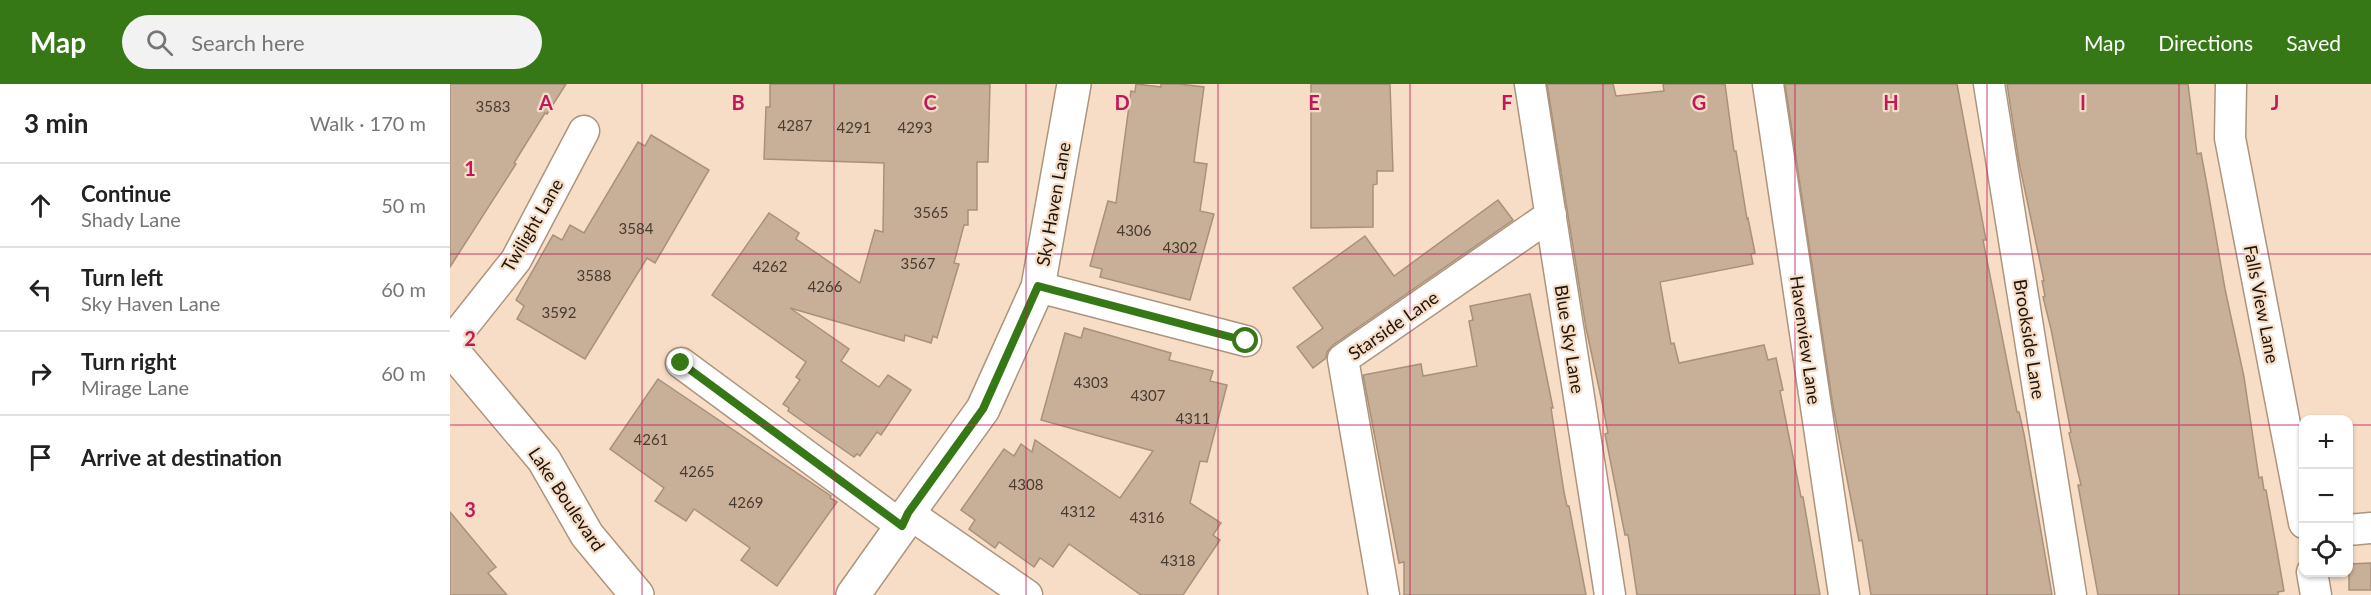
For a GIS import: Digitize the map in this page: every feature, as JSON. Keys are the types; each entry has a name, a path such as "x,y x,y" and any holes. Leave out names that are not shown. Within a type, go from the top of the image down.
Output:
{"street":[{"name":"Sky Haven Lane","path":"853,595 983,409 1038,286 1074,84"},
{"name":"Blue Sky Lane","path":"1530,84 1610,595"},
{"name":"Havenview Lane","path":"1768,84 1844,595"},
{"name":"Brookside Lane","path":"1989,84 2071,595"},
{"name":"Falls View Lane","path":"2231,84 2230,138 2299,497"},
{"name":"Twilight Lane","path":"450,343 516,260 585,131"},
{"name":"Starside Lane","path":"1384,595 1343,359 1551,215"},
{"path":"1038,286 1246,341"},
{"name":"Lake Boulevard","path":"450,348 544,460 586,535 637,595"},
{"path":"681,363 905,519 1027,595"},
{"path":"2353,530 2371,528"},
{"path":"2313,577 2316,595"}],"building":[{"path":"450,84 566,84 547,114 545,113 514,163 516,164 450,267"},
{"path":"770,84 990,84 988,162 977,162 977,210 968,210 968,225 964,225 954,263 959,264 937,338 933,336 931,343 905,335 904,341 790,308 849,349 841,361 879,387 888,375 911,390 881,435 877,432 860,456 857,454 854,457 788,411 789,408 783,404 800,380 796,377 806,362 712,295 769,213 799,233 796,239 860,283 875,230 883,232 884,163 764,159 766,107 770,107"},
{"path":"1136,84 1161,87 1161,84 1179,84 1204,87 1194,162 1207,164 1200,211 1214,214 1190,300 1100,277 1102,269 1090,266 1108,201 1116,203 1131,91 1135,92"},
{"path":"1311,84 1390,84 1393,171 1377,171 1377,184 1373,185 1373,227 1311,228"},
{"path":"1547,84 1613,84 1616,96 1664,91 1663,84 1725,84 1734,151 1736,151 1755,253 1751,254 1753,264 1660,282 1671,344 1674,343 1679,363 1764,345 1768,360 1776,358 1783,390 1780,391 1801,497 1803,497 1820,595 1637,595 1628,535 1625,535 1605,434 1608,433 1586,328"},
{"path":"1785,84 1957,84 1986,240 1983,240 2017,412 2019,412 2024,434 2052,595 1871,595 1862,540 1859,541 1833,406"},
{"path":"2007,84 2188,84 2197,154 2201,153 2225,289 2244,377 2259,478 2262,477 2264,490 2266,490 2276,545 2284,591 2278,592 2278,595 2098,595 2078,485 2081,485 2043,297 2045,296 2042,281 2044,281 2019,162"},
{"path":"651,135 709,170 655,263 647,258 585,359 517,319 524,306 516,300 553,235 562,240 570,225 584,233 638,142 645,146"},
{"path":"1498,200 1513,220 1333,345 1327,352 1326,358 1313,368 1297,347 1323,328 1293,288 1365,236 1394,276"},
{"path":"1530,294 1553,408 1551,408 1564,492 1567,506 1569,506 1586,595 1404,595 1404,562 1399,563 1363,375 1421,364 1423,376 1477,366 1469,321 1473,320 1470,306"},
{"path":"1084,328 1171,353 1169,360 1213,371 1210,381 1227,385 1207,462 1200,461 1190,503 1221,523 1213,535 1220,540 1183,595 1141,595 1069,544 1053,567 1040,558 1034,567 999,542 995,548 969,529 975,520 961,510 1004,449 1014,456 1021,444 1032,452 1035,440 1120,498 1153,451 1041,420 1065,333 1081,338"},
{"path":"658,379 837,502 777,586 741,560 750,548 694,509 686,521 655,501 664,488 610,449"},
{"path":"450,512 496,567 488,573 507,595 450,595"},
{"path":"2371,563 2371,590 2349,590 2349,577 2353,577 2353,564"}],"route":[{"path":"681,363 902,526 908,513 983,409 1038,286 1246,341"}]}
